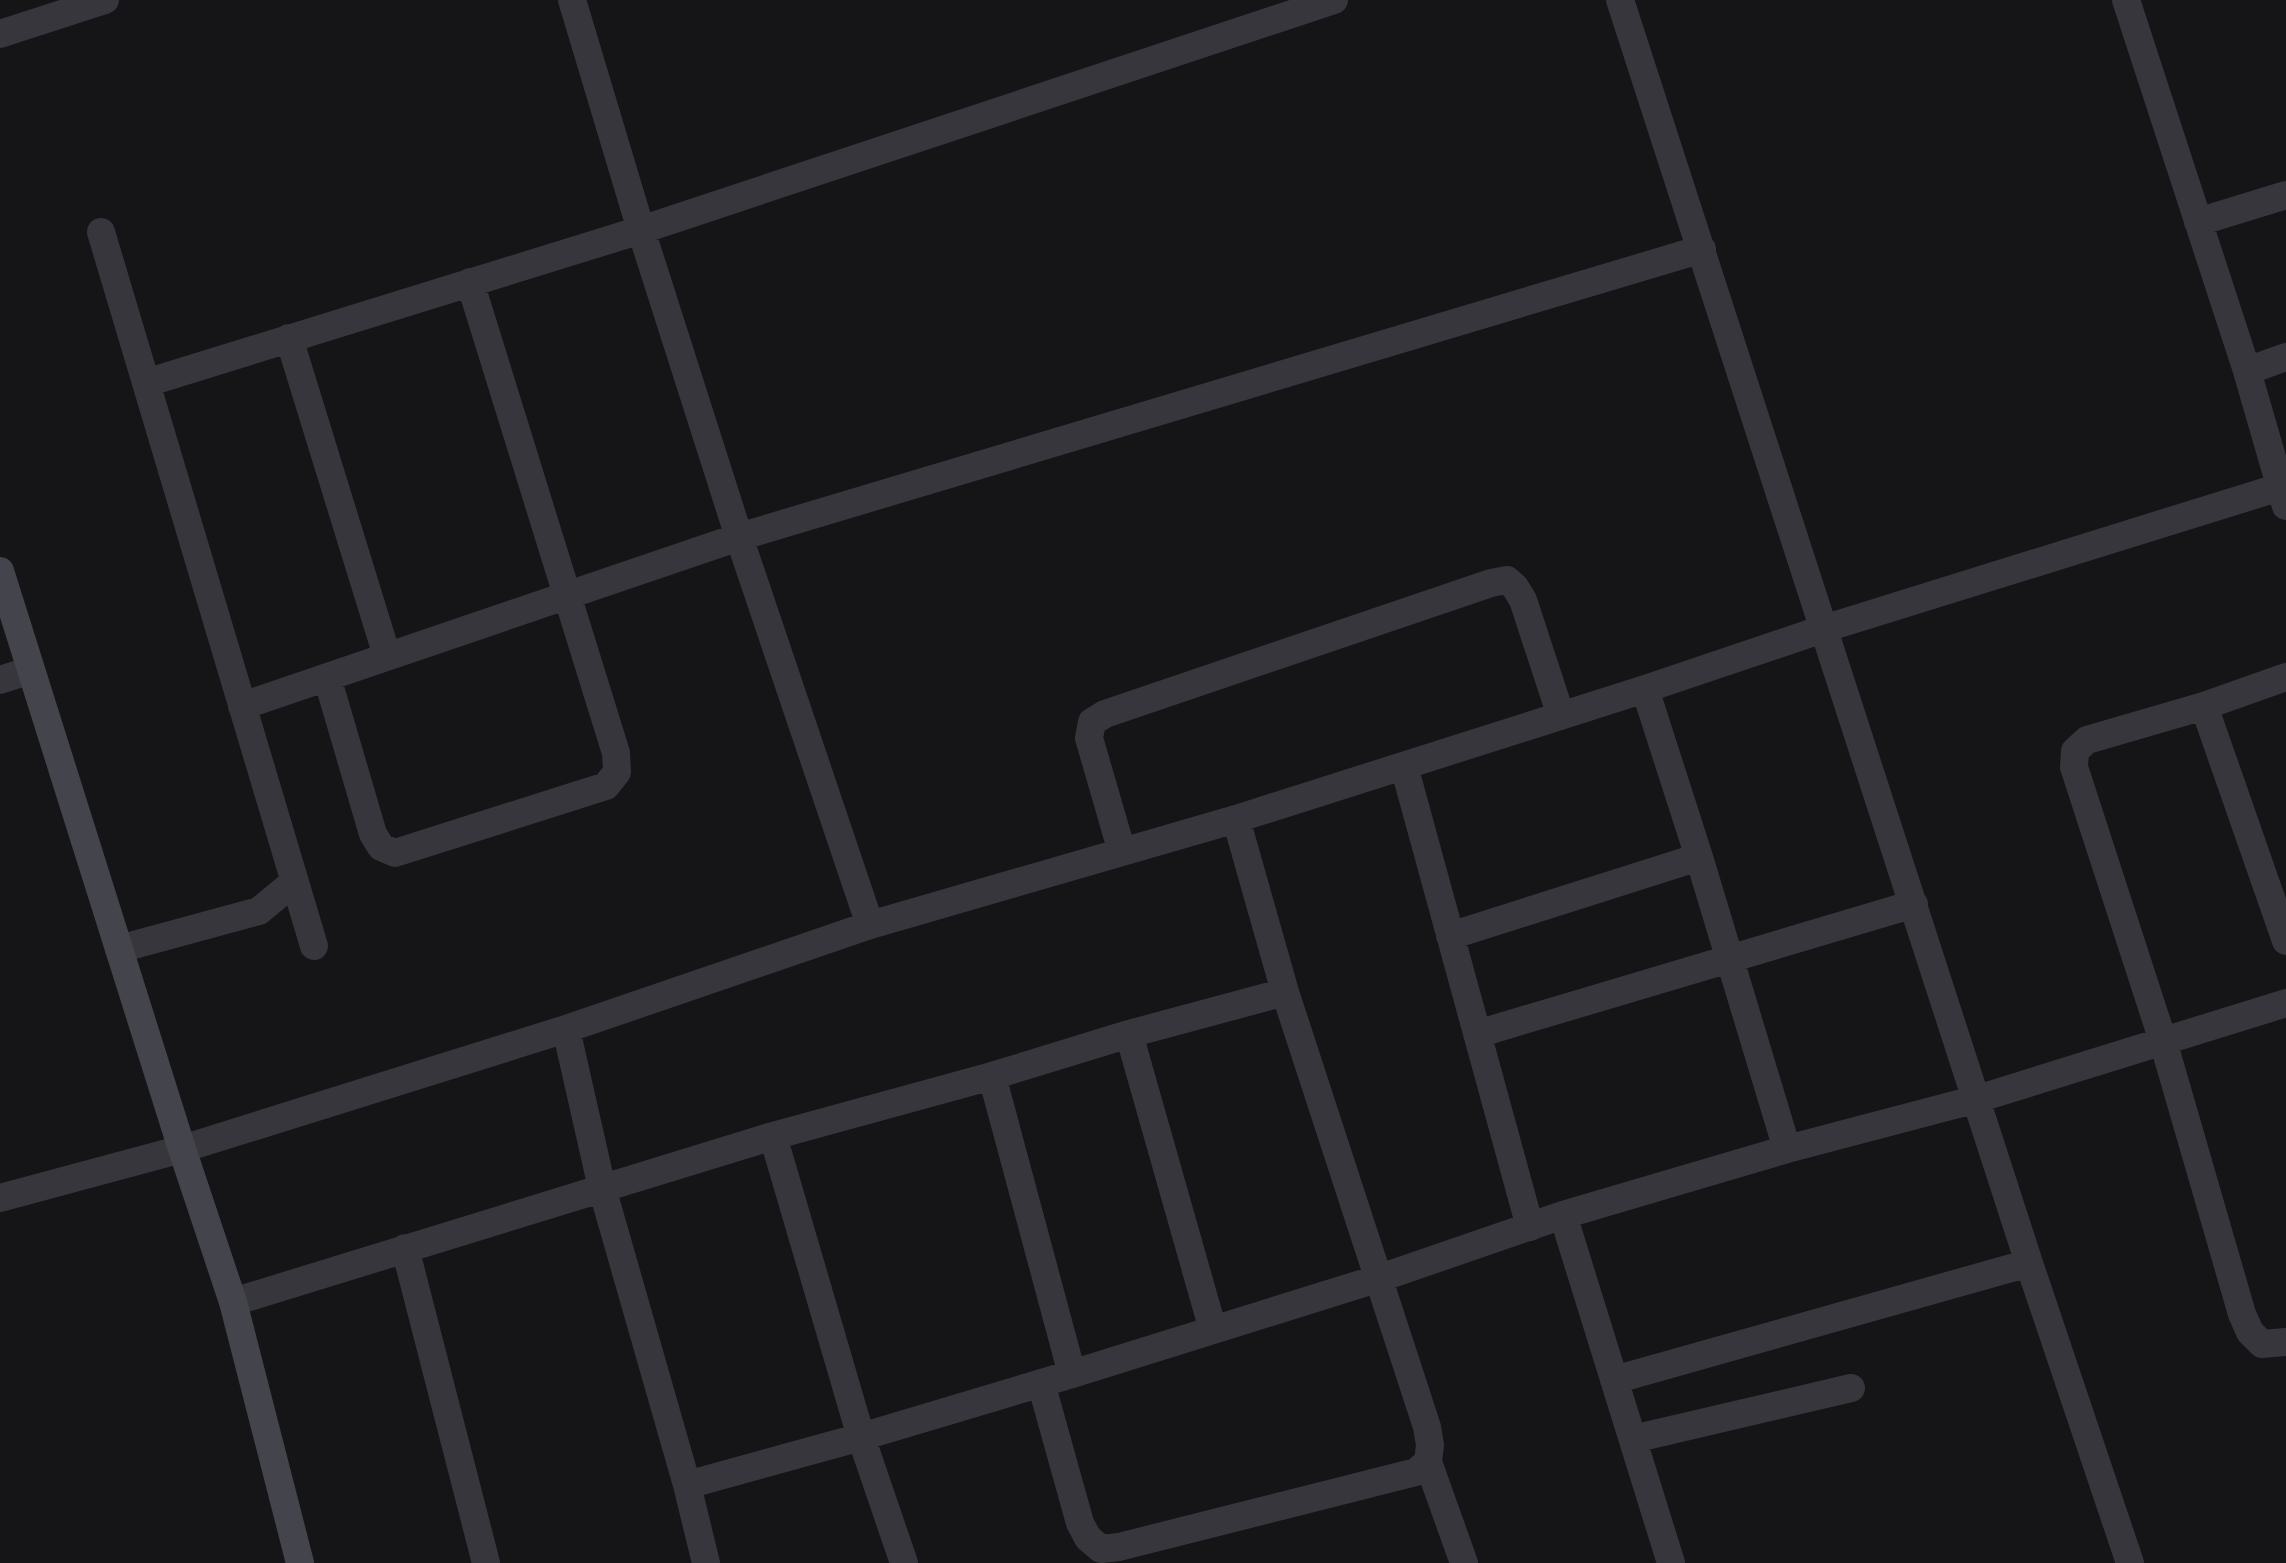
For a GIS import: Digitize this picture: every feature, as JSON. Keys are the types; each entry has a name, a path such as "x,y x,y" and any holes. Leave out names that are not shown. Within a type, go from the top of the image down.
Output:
{"street":[{"path":"0,34 105,0"},
{"path":"572,0 641,230 739,537 870,925"},
{"path":"146,383 641,230 1334,0"},
{"path":"1620,0 2029,1263 2130,1563"},
{"path":"0,1198 182,1149 566,1029 870,925 1236,819 1645,689 1824,629 2283,497 2247,371 2126,0"},
{"path":"2198,222 2286,195"},
{"path":"101,232 314,946"},
{"path":"242,706 739,537 1702,249"},
{"path":"328,677 373,834 381,848 395,853 606,786 617,772 616,754 470,282"},
{"path":"289,338 387,656"},
{"path":"2247,371 2286,357"},
{"path":"0,572 182,1149 233,1302 300,1563"},
{"path":"1122,852 1089,738 1092,722 1105,714 1491,583 1507,580 1516,586 1523,600 1561,716"},
{"path":"0,680 31,670"},
{"path":"2286,677 2204,706 2087,740 2075,751 2074,767 2163,1041 2242,1314 2250,1332 2262,1344 2286,1342"},
{"path":"1645,689 1699,857 1787,1149"},
{"path":"2204,706 2286,941"},
{"path":"1404,766 1530,1227"},
{"path":"1236,819 1285,992 1428,1428 1430,1445 1428,1462 1464,1563"},
{"path":"1450,936 1699,857"},
{"path":"119,949 259,911 294,882"},
{"path":"1477,1034 1914,904"},
{"path":"233,1302 773,1136 992,1076 1129,1034 1285,992"},
{"path":"687,1485 861,1437 1072,1374 1380,1278 1563,1215 1787,1149 1977,1099 2286,1003"},
{"path":"566,1029 602,1188 687,1485 706,1563"},
{"path":"1129,1034 1212,1330"},
{"path":"992,1076 1072,1374"},
{"path":"773,1136 861,1437 904,1563"},
{"path":"1563,1215 1671,1563"},
{"path":"405,1248 486,1563"},
{"path":"1614,1380 2029,1263"},
{"path":"1041,1383 1080,1524 1088,1538 1101,1549 1119,1547 1416,1472 1428,1462"},
{"path":"1633,1439 1852,1388"}]}
